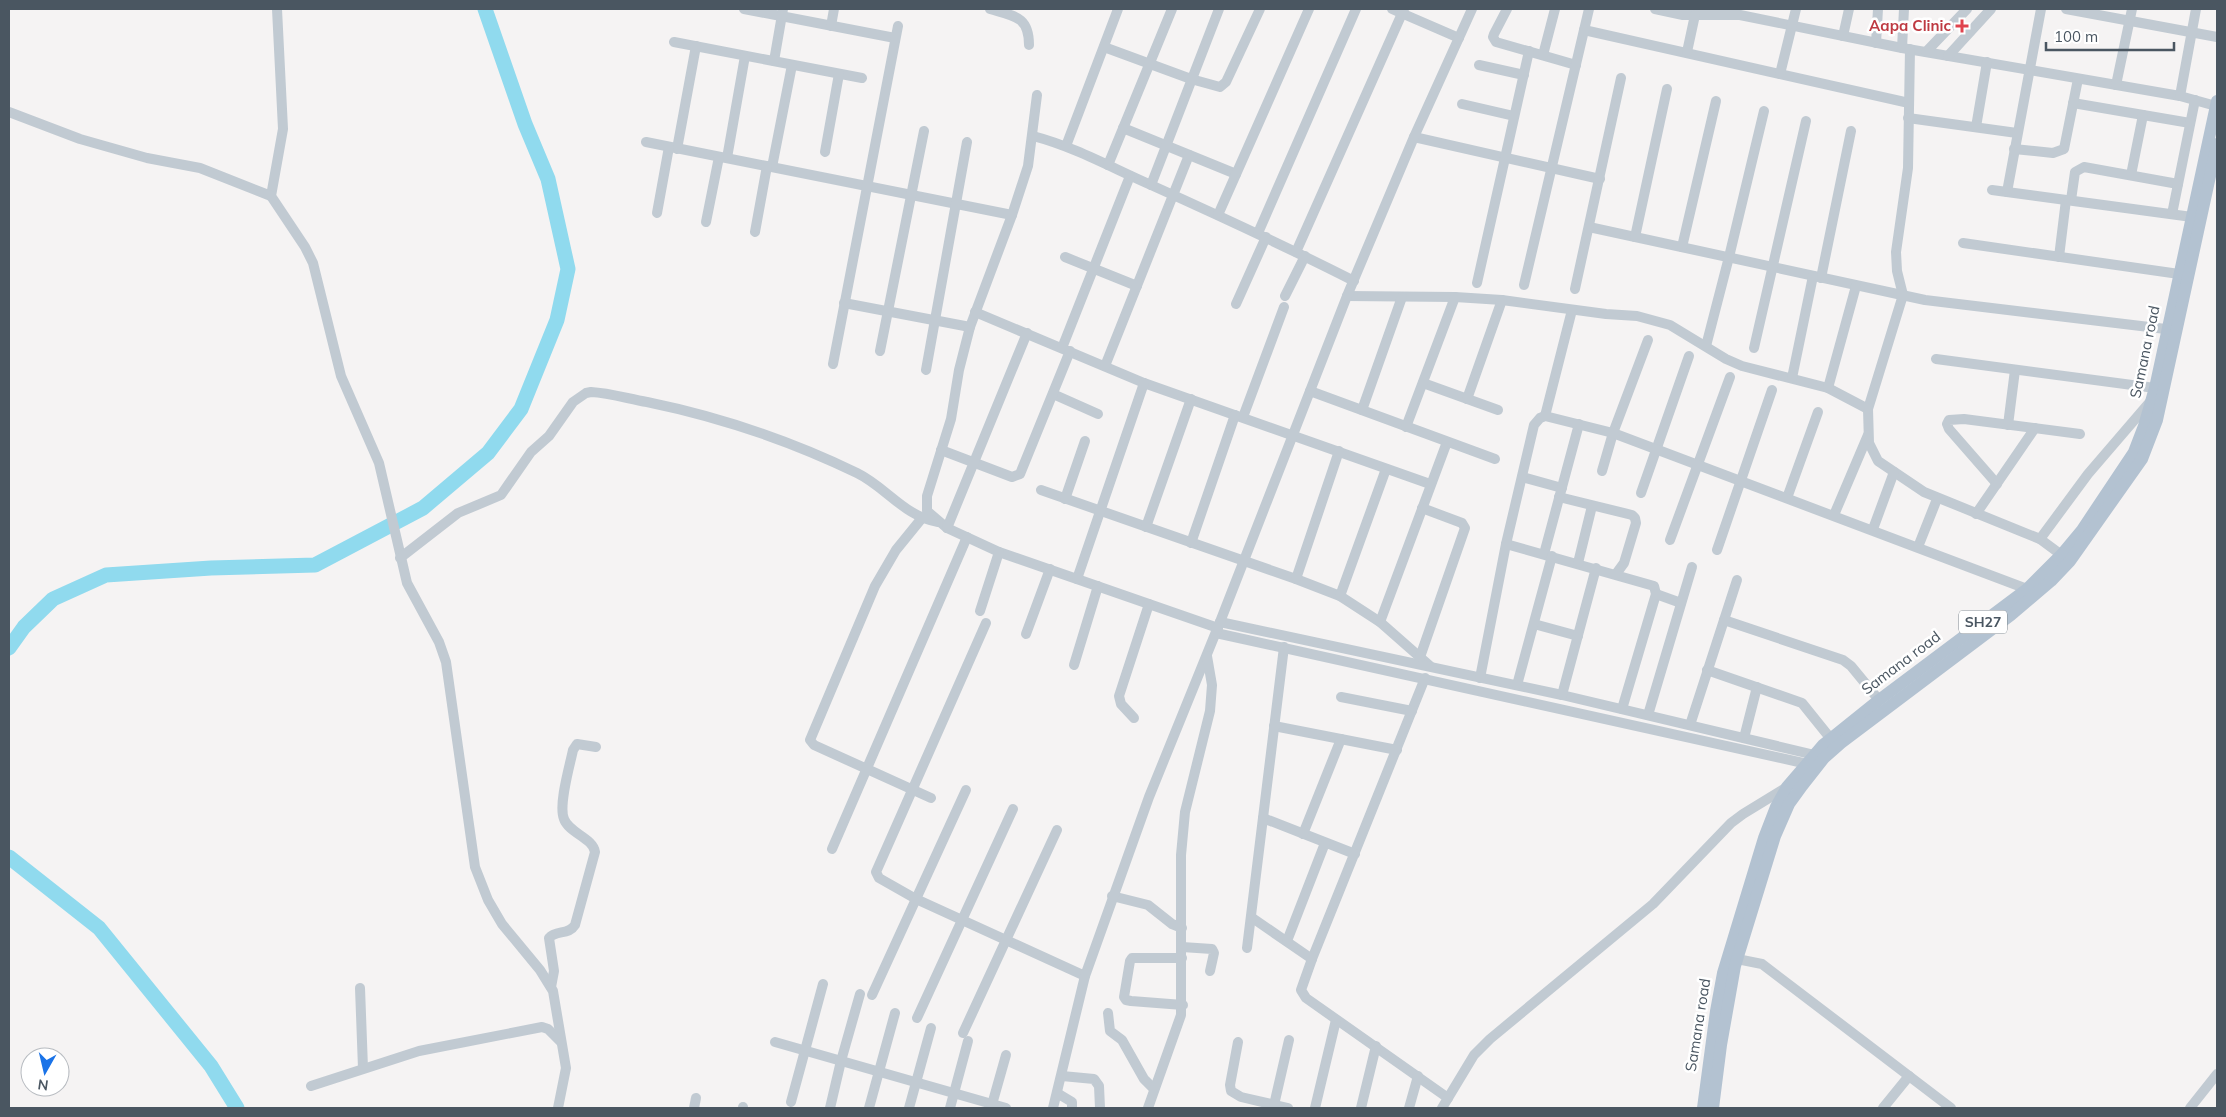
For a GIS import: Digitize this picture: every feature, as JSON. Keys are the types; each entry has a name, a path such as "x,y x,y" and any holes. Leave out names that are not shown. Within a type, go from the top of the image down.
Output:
{"main road":[{"name":"Samana road","path":"1833,743 1888,706 2017,609 2066,557 2142,459 2157,420 2179,274 2216,103"},
{"name":"Samana road","path":"1703,1108 1723,973 1764,838 1776,807 1787,787 1879,700 2027,589 2066,557 2134,452 2152,401 2172,330 2217,144"},
{"name":"Samana road","path":"1713,1108 1721,1045 1737,959 1781,821 1789,804 1816,761"}],"street":[{"path":"272,196 283,129 277,9"},
{"path":"744,9 783,12 831,26 895,38"},
{"path":"831,26 834,9"},
{"path":"990,9 1013,16 1024,22 1028,30 1029,45"},
{"path":"1066,146 1118,9"},
{"path":"1108,165 1172,9"},
{"path":"1151,185 1219,9"},
{"path":"1104,46 1192,79 1220,87 1226,82 1260,9"},
{"path":"1218,215 1309,9"},
{"path":"1236,304 1262,235 1356,9"},
{"path":"1392,9 1403,11 1459,38"},
{"path":"1053,1108 1084,976 1149,797 1218,628 1347,296 1414,137 1472,9"},
{"path":"1507,9 1494,34 1494,40 1576,65"},
{"path":"1543,55 1556,9"},
{"path":"1524,284 1589,9"},
{"path":"1655,9 1695,15 1741,12 1792,25 1906,49 2116,84 2216,103"},
{"path":"1780,74 1796,9"},
{"path":"1843,36 1849,9"},
{"path":"1876,43 1878,9"},
{"path":"1904,9 1909,103 1908,168 1896,252 1897,271 1902,295 1868,409 1869,443 1878,461 1937,499 2040,539 2066,557"},
{"path":"1926,52 1967,9"},
{"path":"1948,56 1991,9"},
{"path":"2007,192 2028,70 2041,9"},
{"path":"2066,9 2217,36"},
{"path":"2116,84 2132,9"},
{"path":"2180,96 2196,9"},
{"path":"1286,296 1300,254 1403,11"},
{"path":"774,61 783,12"},
{"path":"1687,52 1695,15"},
{"path":"832,364 898,26"},
{"path":"1584,30 1909,103"},
{"path":"674,42 862,78"},
{"path":"657,213 696,46"},
{"path":"1477,283 1529,51"},
{"path":"706,222 723,158 745,56"},
{"path":"1976,127 1987,62"},
{"path":"1478,64 1524,75"},
{"path":"755,232 792,65"},
{"path":"824,152 839,74"},
{"path":"1575,289 1622,78"},
{"path":"2014,149 2053,153 2064,149 2078,79"},
{"path":"1635,237 1667,89"},
{"path":"943,525 927,511 925,501 951,419 960,364 970,327 1012,215 1037,137 1037,94"},
{"path":"2172,214 2195,100"},
{"path":"1682,247 1716,101"},
{"path":"2074,103 2190,123"},
{"path":"1462,104 1514,116"},
{"path":"1706,346 1764,111"},
{"path":"9,112 80,139 147,158 200,168 272,196 305,247 313,263 341,376 380,463 407,583 438,642 446,662 475,867 480,883 502,924 540,970 551,987"},
{"path":"2130,175 2143,115"},
{"path":"1908,118 2017,133"},
{"path":"1754,348 1806,121"},
{"path":"1123,128 1236,174"},
{"path":"880,351 924,131"},
{"path":"1792,378 1852,131"},
{"path":"1037,137 1066,146 1172,194 1262,235 1354,281"},
{"path":"1414,137 1600,179"},
{"path":"646,142 1012,215"},
{"path":"926,370 967,142"},
{"path":"1105,366 1189,155"},
{"path":"2059,257 2068,200 2075,172 2078,169 2092,167 2178,184"},
{"path":"941,450 1012,477 1020,474 1053,394 1094,268 1130,176"},
{"path":"1992,190 2192,217"},
{"path":"1589,226 1925,300 2172,330"},
{"path":"1963,243 2179,274"},
{"path":"1065,257 1137,286"},
{"path":"1828,388 1856,286"},
{"path":"1347,296 1454,297 1502,300 1572,310 1637,316 1670,325 1742,366 1828,388 1868,409"},
{"path":"1362,410 1402,297"},
{"path":"1406,427 1454,297"},
{"path":"1467,399 1502,300"},
{"path":"844,303 970,327"},
{"path":"1191,543 1239,416 1284,308"},
{"path":"1545,416 1572,310"},
{"path":"975,312 1144,383 1430,484"},
{"path":"943,525 973,462 1027,333"},
{"path":"1602,471 1613,433 1648,340"},
{"path":"1641,493 1689,356"},
{"path":"1936,359 2155,388"},
{"path":"2008,424 2016,370"},
{"path":"1670,540 1730,377"},
{"path":"1077,579 1144,383"},
{"path":"1423,383 1498,410"},
{"path":"1717,550 1772,390"},
{"path":"1310,391 1495,459"},
{"path":"400,554 458,513 501,494 531,452 550,436 573,402 580,396 591,392 670,407 716,419 776,439 858,474 873,482 912,513 943,525 999,552 1218,628 1284,647 1816,761"},
{"path":"1053,394 1098,414"},
{"path":"1146,527 1190,399"},
{"path":"2040,539 2088,474 2152,401"},
{"path":"1787,498 1818,412"},
{"path":"1480,678 1506,544 1534,425 1540,418 1545,416 1613,433 2027,589"},
{"path":"1997,484 1949,429 1949,420 1955,418 2080,434"},
{"path":"1517,685 1534,624 1560,492 1579,424"},
{"path":"1976,514 2035,428"},
{"path":"1834,515 1869,434"},
{"path":"1065,498 1085,441"},
{"path":"1380,622 1447,442"},
{"path":"1296,579 1339,451"},
{"path":"1340,596 1386,468"},
{"path":"1873,530 1894,472"},
{"path":"1522,477 1592,506 1632,515 1636,520 1624,563 1616,574"},
{"path":"1041,490 1340,596 1380,622 1432,668"},
{"path":"1918,547 1937,499"},
{"path":"1578,563 1592,506"},
{"path":"1420,657 1465,528 1462,523 1422,508"},
{"path":"922,518 896,550 874,586 810,736 814,745 931,798"},
{"path":"832,849 967,537"},
{"path":"1506,544 1652,584 1655,588 1656,594 1622,709"},
{"path":"980,611 999,552"},
{"path":"1648,715 1692,567"},
{"path":"1562,695 1596,568"},
{"path":"1026,634 1050,569"},
{"path":"1690,725 1737,580"},
{"path":"1074,665 1098,586"},
{"path":"1656,594 1681,603"},
{"path":"1134,718 1121,704 1119,696 1150,604"},
{"path":"1724,620 1843,660 1851,666 1879,700"},
{"path":"986,623 911,789 876,872 879,878 916,899 1084,976"},
{"path":"1534,624 1578,636"},
{"path":"1218,628 1432,668 1562,695 1744,738 1816,761"},
{"path":"1247,948 1284,647"},
{"path":"1148,1108 1177,1032 1182,1005 1180,868 1185,812 1204,739 1212,695 1212,677 1206,656"},
{"path":"1707,670 1802,704 1833,743"},
{"path":"1425,678 1302,984 1303,994 1336,1020 1376,1046 1448,1098"},
{"path":"1744,738 1757,687"},
{"path":"1341,697 1412,711"},
{"path":"1274,726 1397,750"},
{"path":"1303,834 1341,739"},
{"path":"558,1108 566,1068 551,987 554,971 549,938 552,934 572,930 575,926 595,852 593,846 568,826 562,814 573,750 577,744 596,747"},
{"path":"1442,1108 1474,1055 1490,1039 1653,904 1731,823 1787,787"},
{"path":"872,995 966,790"},
{"path":"916,1018 1013,810"},
{"path":"1263,818 1354,854"},
{"path":"950,1108 966,1037 1006,940 1057,830"},
{"path":"1286,942 1325,842"},
{"path":"1112,896 1148,905 1172,924 1182,928"},
{"path":"1251,916 1312,959"},
{"path":"1182,947 1212,949 1214,953 1210,971"},
{"path":"1182,958 1132,958 1124,997 1131,1002 1182,1005"},
{"path":"1737,959 1762,964 1951,1108"},
{"path":"791,1102 823,984"},
{"path":"360,988 363,1068"},
{"path":"830,1108 860,994"},
{"path":"869,1108 895,1013"},
{"path":"1108,1014 1110,1031 1122,1040 1144,1080 1154,1089"},
{"path":"1315,1108 1336,1020"},
{"path":"311,1086 419,1051 542,1027 548,1028 562,1043"},
{"path":"909,1108 931,1028"},
{"path":"1274,1105 1289,1040"},
{"path":"775,1042 954,1093 991,1106 1006,1108"},
{"path":"1238,1042 1230,1089 1241,1096 1288,1108"},
{"path":"1361,1108 1376,1046"},
{"path":"991,1106 1006,1055"},
{"path":"2190,1108 2217,1074"},
{"path":"1062,1076 1094,1079 1098,1086 1100,1108"},
{"path":"1409,1108 1418,1076"},
{"path":"1883,1108 1909,1076"},
{"path":"1057,1093 1072,1102 1072,1108"},
{"path":"1241,1096 1242,1108"}],"waterway":[{"path":"9,648 24,627 53,599 106,575 211,568 315,565 423,508 488,453 521,409 557,320 568,269 548,179 525,124 485,9"},
{"path":"9,857 99,928 211,1066 237,1108"}],"place":[{"name":"Aapa Clinic","path":"1962,26"}]}
